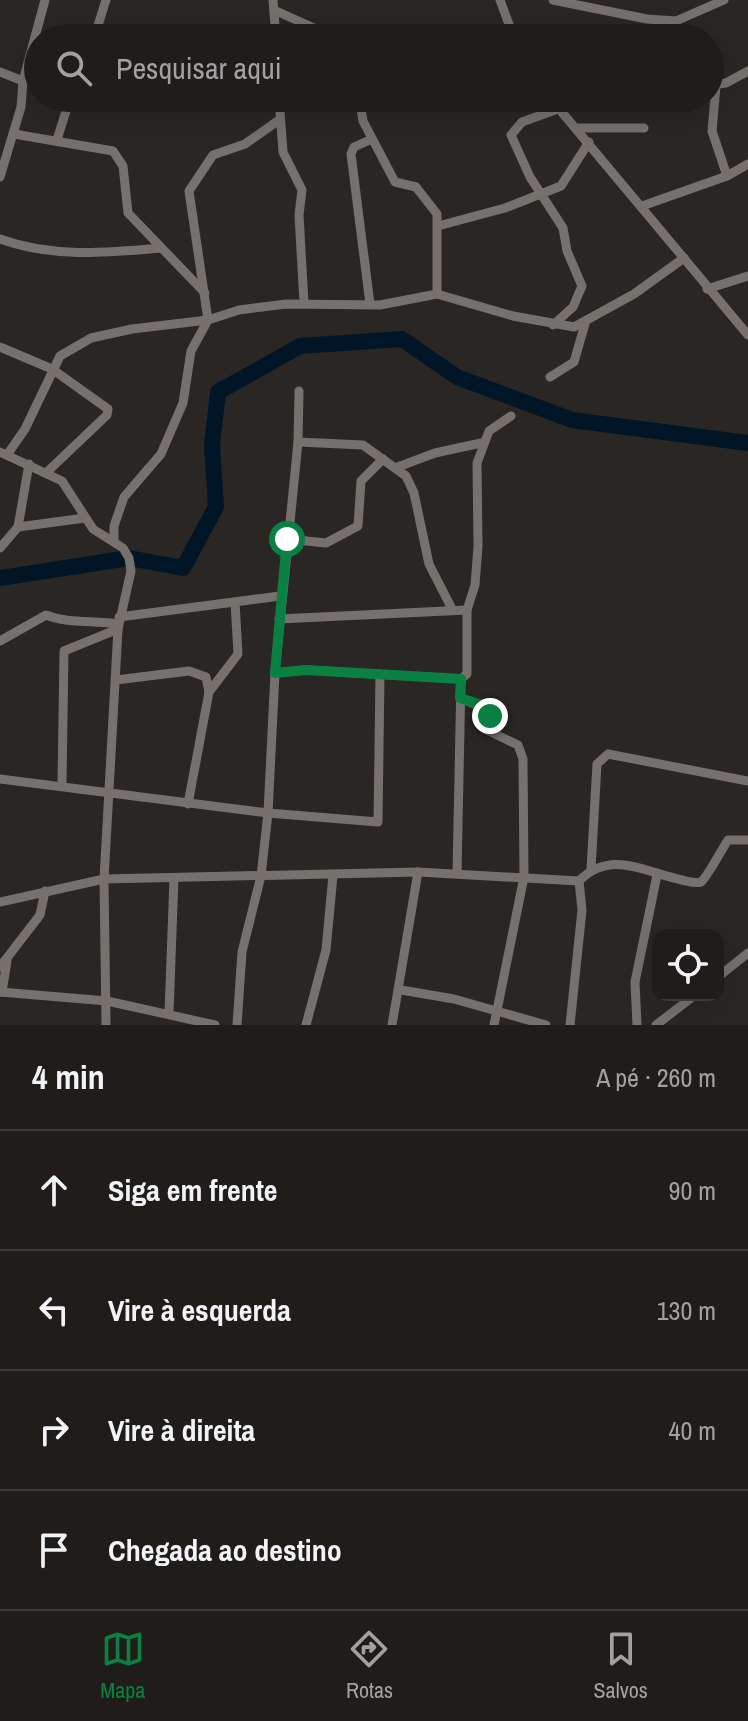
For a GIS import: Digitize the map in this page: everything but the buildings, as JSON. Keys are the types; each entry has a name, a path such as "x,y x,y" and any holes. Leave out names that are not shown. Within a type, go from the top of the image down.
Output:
{"street":[{"path":"38,24 45,0"},
{"path":"98,24 106,0"},
{"path":"500,0 509,24"},
{"path":"553,0 647,19 682,20 707,4 724,0"},
{"path":"274,5 310,24"},
{"path":"724,81 748,71"},
{"path":"0,72 23,81"},
{"path":"0,177 21,107 24,77"},
{"path":"57,140 66,112"},
{"path":"279,112 283,152 302,190 299,215 304,303"},
{"path":"361,112 363,121 395,182 416,187 434,208 438,226 437,294"},
{"path":"551,112 512,130 530,177 563,228 567,251 582,286 573,307 553,325"},
{"path":"561,112 578,128 707,289 748,335"},
{"path":"712,112 712,131 727,176"},
{"path":"114,542 114,526 124,497 161,454 183,403 191,351 208,320 189,191 213,155 245,144 279,120"},
{"path":"578,128 644,128"},
{"path":"14,134 113,151 123,166 128,213 205,293"},
{"path":"370,304 351,154 354,147 372,139"},
{"path":"438,226 543,193 567,179 589,142"},
{"path":"642,206 727,176 748,164"},
{"path":"0,239 46,252 92,254 161,248"},
{"path":"106,1025 104,879 119,623 131,571 129,558 114,542 93,529 69,488 47,472 3,454 31,417 60,356 91,338 208,320 239,310 304,303 392,304 437,294 553,325 585,324 684,258"},
{"path":"707,289 748,276"},
{"path":"550,377 574,362 585,324"},
{"path":"0,347 52,369 105,404 109,412 47,472"},
{"path":"237,1025 242,952 261,876 268,813 280,596 298,442 299,391"},
{"path":"275,673 306,670 461,679 467,674 467,610 475,585 476,485 481,443 489,431 511,416"},
{"path":"298,442 352,442 383,459 410,481 429,564 452,609"},
{"path":"395,468 435,453 481,443"},
{"path":"287,539 326,543 358,526 361,481 383,459"},
{"path":"0,548 18,527 29,464"},
{"path":"18,527 85,518"},
{"path":"0,641 46,615 61,622 90,619 119,623 280,596"},
{"path":"209,692 238,654 235,602"},
{"path":"279,619 467,610"},
{"path":"90,619 105,634"},
{"path":"62,784 62,656 67,649 105,634 119,623"},
{"path":"116,680 189,671 206,677 209,692 188,804"},
{"path":"0,779 62,784 188,804 378,822 380,674"},
{"path":"457,873 461,679"},
{"path":"460,698 485,706 490,716 489,733 506,738 521,750 524,877 494,1025"},
{"path":"591,869 597,764 603,756 748,781"},
{"path":"0,902 104,879 418,872 579,881 591,869 623,862 657,875 701,882 728,840 748,840"},
{"path":"392,1025 401,990 418,872"},
{"path":"306,1025 326,950 333,875"},
{"path":"637,1025 635,982 657,875"},
{"path":"169,1013 174,878"},
{"path":"570,1025 582,910 579,881"},
{"path":"45,891 40,915 3,964 1,992 107,1001 215,1025"},
{"path":"724,972 748,953"},
{"path":"401,990 496,1010 546,1025"},
{"path":"656,1025 687,1001"}],"waterway":[{"path":"0,578 129,558 183,568 216,507 212,445 218,392 300,346 402,339 457,377 572,420 748,443"}],"route":[{"path":"287,539 275,673 306,670 461,679 460,698 485,706 490,716"}]}
